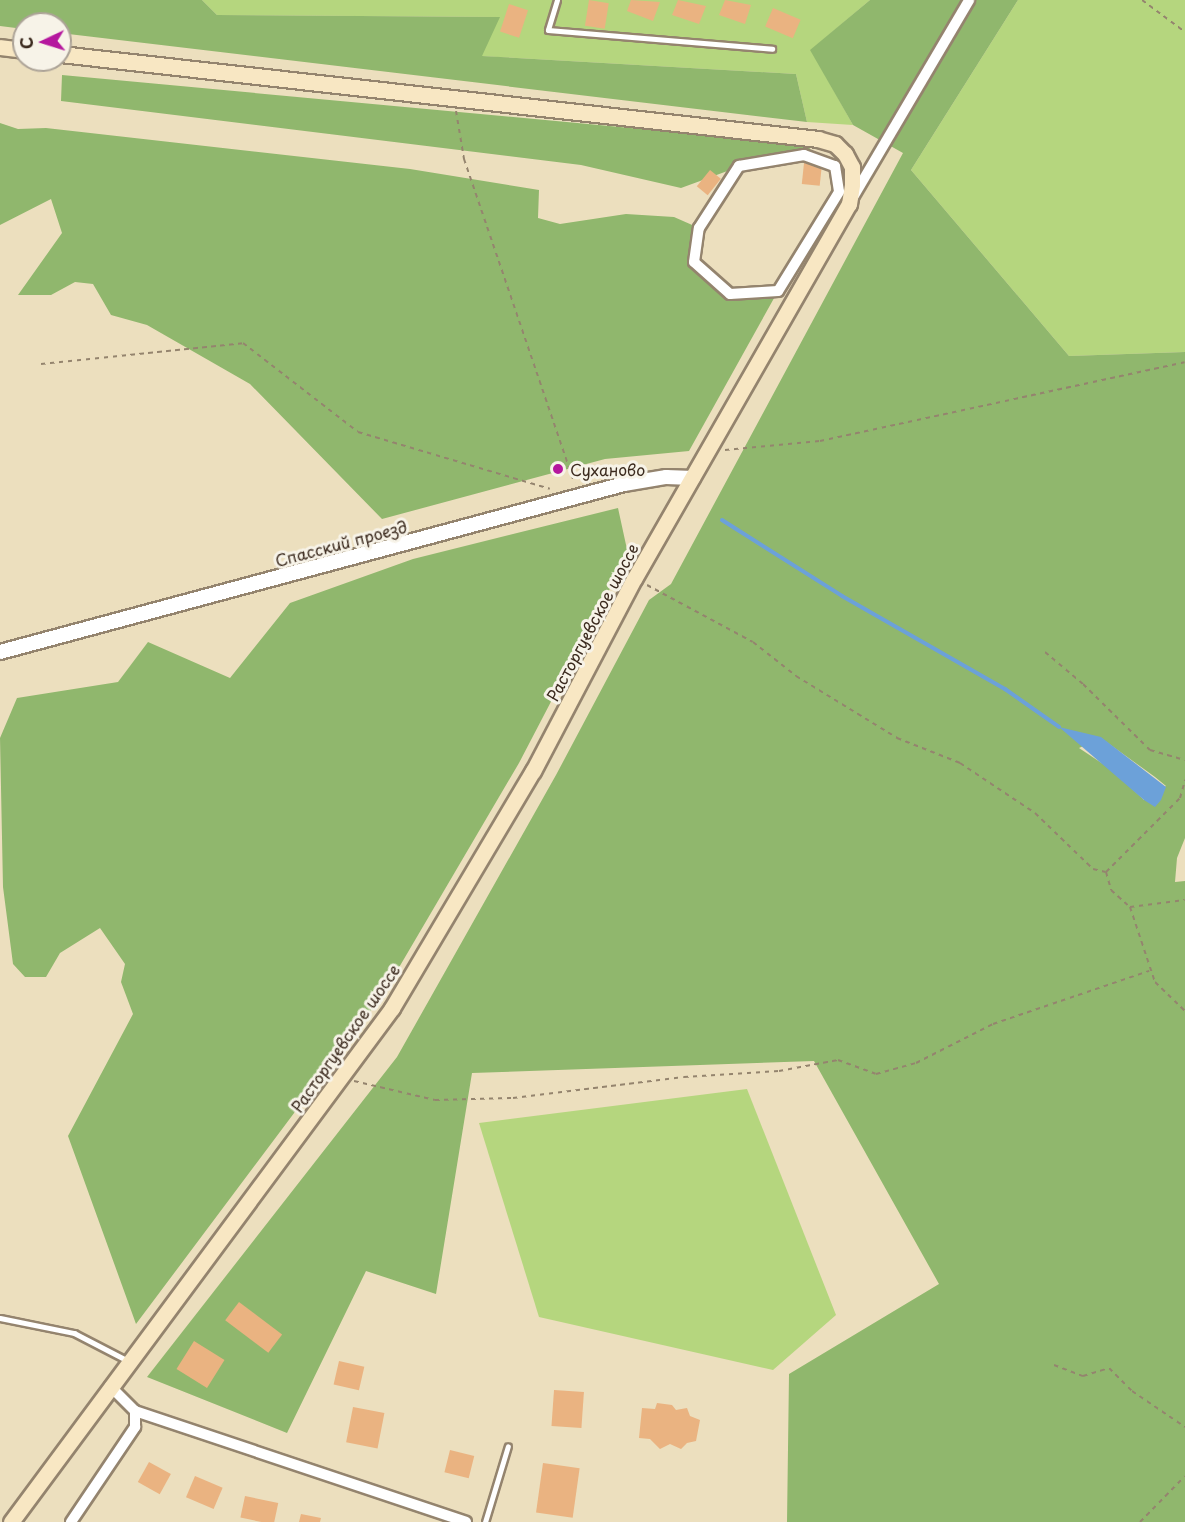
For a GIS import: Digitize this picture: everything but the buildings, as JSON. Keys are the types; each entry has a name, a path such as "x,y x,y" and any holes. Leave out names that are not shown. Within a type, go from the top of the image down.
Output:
{"main road":[{"path":"72,55 818,139 835,144 852,167 849,204"},
{"name":"Расторгуевское шоссе","path":"11,1522 392,1008 534,771 634,579 849,204"}],"street":[{"path":"849,204 969,0"},
{"path":"804,155 835,166 839,192 778,291 730,294 694,262 699,228 739,166 804,155"},
{"name":"Спасский проезд","path":"0,652 624,484 693,478"},
{"path":"110,1386 135,1411 466,1522"},
{"path":"70,1522 135,1427 135,1411"}],"lane":[{"path":"558,0 548,30 772,49"},
{"path":"0,1318 74,1334 129,1362"},
{"path":"485,1522 508,1446"}],"path":[{"path":"1142,0 1185,32"},
{"path":"453,99 464,159 578,497"},
{"path":"41,364 243,343 358,432 556,491"},
{"path":"710,449 743,450 819,441 1185,362"},
{"path":"634,579 675,597 753,642 796,676 897,738 960,763 1035,813 1093,868 1106,872"},
{"path":"1045,652 1083,684 1150,750 1185,760"},
{"path":"1106,872 1180,798 1185,780"},
{"path":"1106,872 1111,890 1130,907 1149,970 1155,982 1185,1011"},
{"path":"1130,907 1185,900"},
{"path":"341,1078 435,1100 513,1098 684,1077 779,1071 838,1060 876,1074 906,1066 993,1024 1149,970"},
{"path":"1054,1365 1083,1376 1109,1368 1132,1391 1185,1427"},
{"path":"1140,1522 1185,1476"}],"green space":[{"path":"0,0 202,0 217,15 500,17 482,56 796,74 807,122 72,34 72,12 12,12 12,28 0,26"},
{"path":"202,0 870,0 811,50 853,125 807,122 796,74 481,56 499,17 217,15"},
{"path":"870,0 1018,0 911,170 1069,356 1185,352 1185,838 1177,858 1175,882 1185,881 1185,1522 787,1522 789,1374 939,1284 814,1061 472,1073 436,1294 366,1271 287,1433 147,1377 397,1057 556,775 649,600 671,584 903,153 853,125 810,50","holes":["1101,738 1166,786 1144,800 1112,770 1079,748"]},
{"path":"1018,0 1185,0 1185,352 1069,356 911,170"},
{"path":"62,75 813,145 804,155 752,162 681,188 581,165 61,101"},
{"path":"0,123 18,129 46,128 410,169 539,190 538,218 560,224 626,214 674,217 699,228 694,263 730,294 778,291 689,451 605,459 382,519 250,384 147,325 111,315 93,284 75,282 51,295 18,295 62,233 51,199 0,225"},
{"path":"618,508 628,554 519,763 384,993 136,1324 68,1136 133,1014 121,982 125,964 100,928 60,953 46,977 25,977 13,964 3,887 0,738 17,698 118,682 148,642 230,678 290,603 413,559"},
{"path":"747,1089 836,1315 773,1370 539,1317 479,1123"}],"water":[{"path":"1059,727 1101,737 1166,787 1161,800 1155,807 1144,800"}],"waterway":[{"path":"722,520 842,596 1005,689 1059,727"}],"place":[{"name":"Суханово","path":"558,469"}]}
